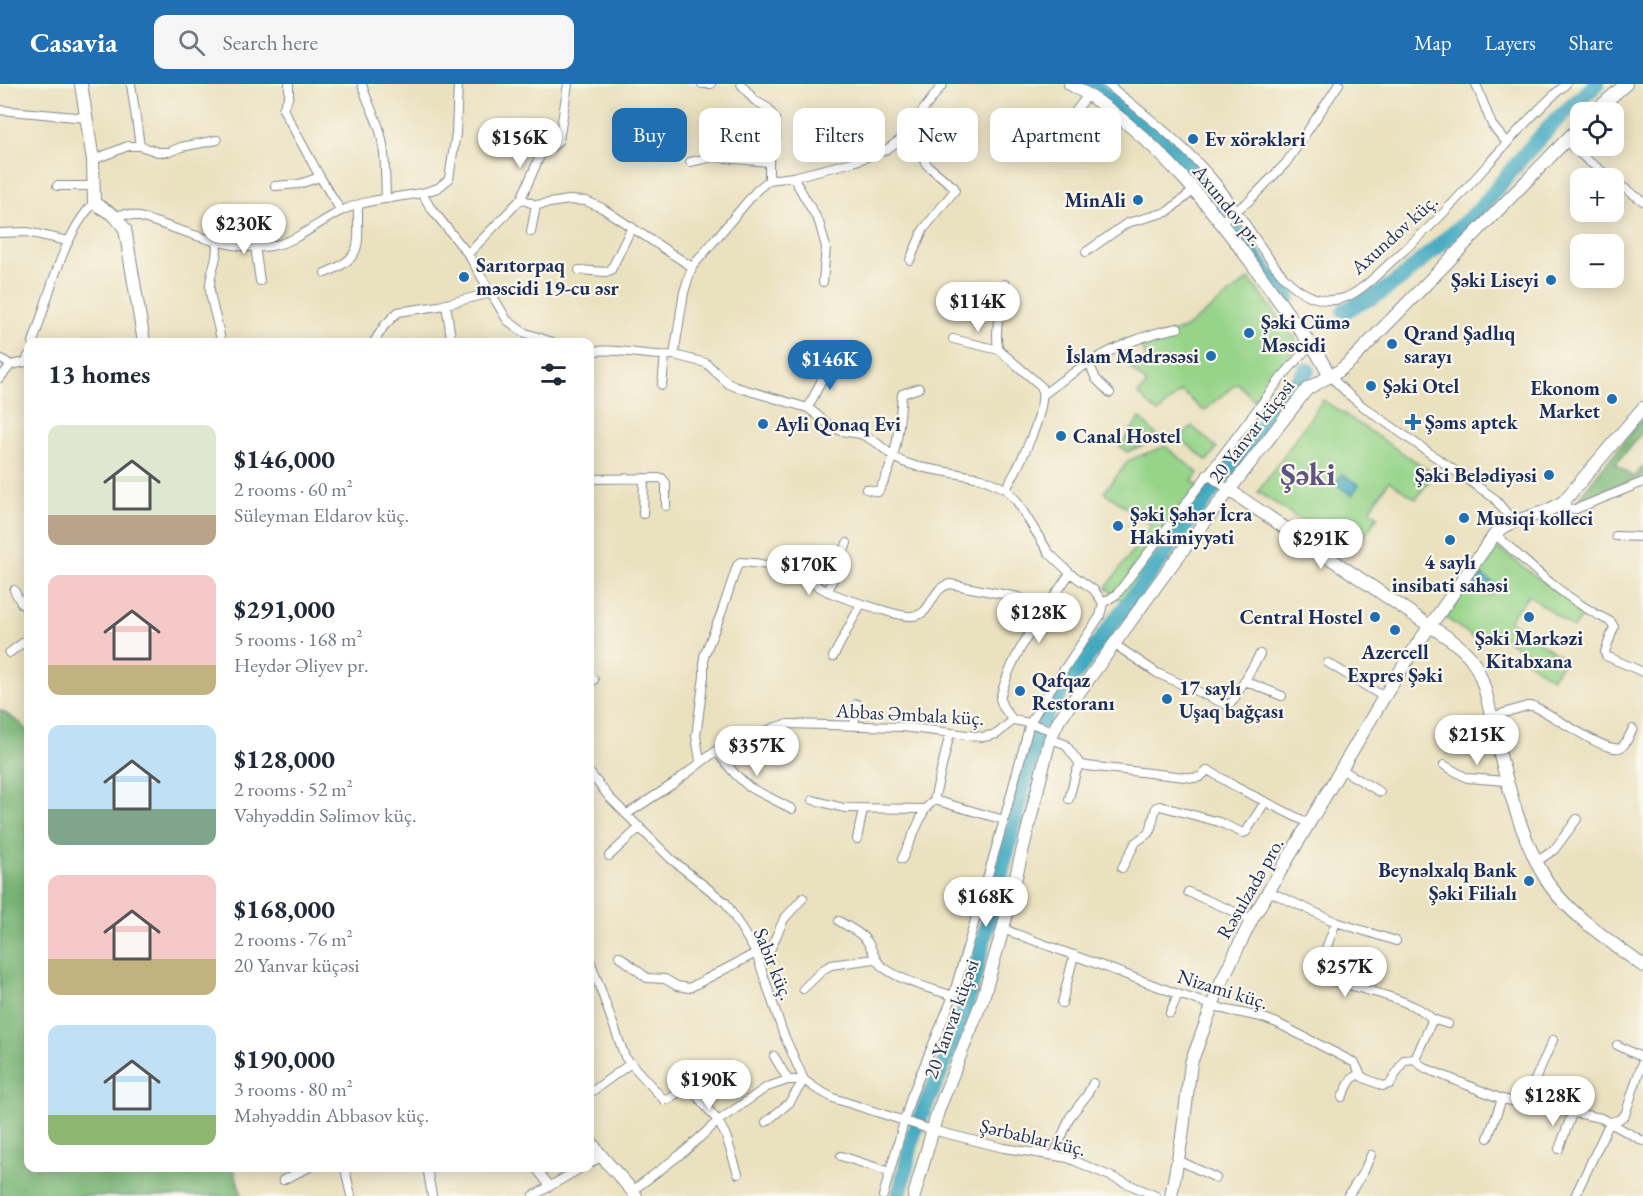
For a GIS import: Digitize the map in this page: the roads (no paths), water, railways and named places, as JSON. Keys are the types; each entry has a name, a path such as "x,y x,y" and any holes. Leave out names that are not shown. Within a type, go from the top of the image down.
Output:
{"street":[{"path":"34,338 68,242 87,211 94,204 93,160 81,84"},
{"path":"131,84 140,146"},
{"path":"290,84 289,96 283,109 341,211"},
{"path":"362,84 366,100 379,129 383,148 386,199"},
{"path":"115,216 125,214 136,216 216,241 256,247 272,246 288,241 341,211 358,205 438,188 449,179 456,133 458,84"},
{"path":"468,254 521,199 540,156 555,146 559,140 568,84"},
{"path":"702,84 711,84"},
{"path":"741,84 754,100 768,108"},
{"path":"925,108 943,84"},
{"name":"Axundov pr.","path":"1070,84 1088,95 1149,143 1221,222 1330,376"},
{"name":"Axundov küç.","path":"1107,84 1176,141 1208,174 1271,261 1295,288 1313,298 1340,300 1367,283 1400,254 1566,84"},
{"path":"1221,222 1250,201 1286,163 1339,84"},
{"path":"1476,84 1492,125 1507,142"},
{"path":"1605,102 1626,84"},
{"path":"1078,108 1088,95"},
{"path":"0,110 86,118"},
{"name":"20 Yanvar küçəsi","path":"914,1196 941,1101 979,1008 1003,929 1051,735 1226,488 1307,389 1352,360 1570,137"},
{"path":"93,160 128,146 169,152 181,147 217,140"},
{"path":"1566,141 1597,168"},
{"path":"662,385 692,267 757,190 769,180 794,177 853,162 886,150 897,142"},
{"path":"690,162 699,160"},
{"path":"769,162 769,180"},
{"path":"910,260 923,230 955,190 925,162"},
{"path":"275,186 300,184 320,177"},
{"path":"794,177 819,222 826,248 823,282"},
{"path":"57,186 93,186"},
{"path":"1624,188 1643,201"},
{"path":"1086,252 1126,223 1167,212 1193,191"},
{"path":"422,193 430,207 468,254 499,309 513,326 540,338"},
{"path":"521,199 536,205 569,200 586,201 602,208 692,267"},
{"path":"94,204 122,222 128,238 143,338"},
{"path":"325,273 341,267 354,256 358,205"},
{"path":"531,232 536,205"},
{"path":"252,225 260,281"},
{"path":"579,270 606,272 611,270 632,227"},
{"path":"0,233 27,232 68,242"},
{"path":"216,241 219,251 210,290 221,338"},
{"path":"999,350 997,344 999,316 1005,284"},
{"path":"376,338 384,326 398,312 446,304 490,293"},
{"path":"446,304 452,338"},
{"path":"1044,394 1089,363 1129,343 1158,331 1178,328"},
{"path":"952,339 999,350 1041,386 1044,394 1041,409 1022,460 1006,489"},
{"path":"1103,603 1117,594 1210,476 1299,355 1310,345"},
{"path":"594,351 609,349 641,355 670,355 706,363 729,384 808,408 831,426 841,431 861,434 876,442 894,457 919,467 981,478 1006,489 1016,500 1049,553 1070,573 1094,590 1103,603 1100,616 1030,723 953,996 911,1097 883,1196"},
{"path":"0,358 11,365"},
{"path":"0,378 11,365 24,363"},
{"path":"1089,363 1096,379 1110,393"},
{"path":"808,408 829,365"},
{"path":"1330,376 1361,405 1494,498 1511,522"},
{"path":"866,489 878,492 884,483 894,457 902,394 919,388"},
{"path":"1643,408 1571,494 1559,505 1576,509 1643,482"},
{"path":"1210,476 1458,645 1471,658 1481,680 1506,781 1536,862 1559,897 1643,966"},
{"path":"643,514 644,478"},
{"path":"594,479 662,478 666,483 666,506"},
{"name":"Rəsulzadə pro.","path":"1171,1196 1179,1160 1191,1063 1211,1004 1252,919 1384,697 1430,626 1495,534 1511,522 1559,505"},
{"path":"1495,534 1570,599 1611,622 1614,627 1605,652 1606,656 1643,672"},
{"path":"1616,536 1643,537"},
{"path":"828,592 848,543"},
{"path":"700,761 696,736 704,676 704,656 721,614 736,566 741,562 755,562 786,570 828,592 861,604 912,617 930,607 937,591 942,586 950,584 1018,597 1046,609"},
{"path":"1013,720 1003,707 1000,699 1001,693 1015,657 1070,573"},
{"path":"14,590 24,606"},
{"path":"833,657 861,604"},
{"path":"9,653 24,642"},
{"path":"1114,645 1157,673 1227,705 1233,701 1260,654"},
{"path":"1328,663 1384,697"},
{"path":"1245,681 1282,696"},
{"path":"854,726 857,704"},
{"path":"1491,717 1533,706 1602,744 1615,748 1624,745 1633,729"},
{"name":"Abbas Əmbala küç.","path":"627,814 673,784 700,761 716,751 788,724 903,728 991,736 997,734 1013,720 1030,723 1065,744 1080,764"},
{"path":"902,860 925,809 934,801 950,733"},
{"path":"716,751 749,787 792,809"},
{"path":"1069,799 1080,764 1194,778 1200,777 1208,770 1264,802 1310,824"},
{"path":"1444,765 1467,778 1506,781"},
{"path":"1341,769 1380,792"},
{"name":"Sabir küç.","path":"594,777 671,859 726,903 756,953 783,1033 804,1080"},
{"path":"813,800 844,808 925,809"},
{"path":"934,801 1004,820"},
{"path":"1122,868 1136,842 1150,832 1156,807 1160,806 1219,822 1243,833 1264,802"},
{"path":"857,839 863,808"},
{"path":"1536,862 1554,850 1577,819"},
{"path":"609,856 640,827"},
{"path":"1268,891 1336,922 1396,941"},
{"path":"1188,892 1252,919"},
{"path":"759,962 769,952 784,920 803,898"},
{"path":"839,921 865,938 872,948 874,959 882,967 901,978 953,996"},
{"path":"1336,922 1318,975 1420,1009 1432,1019 1448,1024"},
{"name":"Nizami küç.","path":"1003,929 1178,994 1277,1023 1355,1063 1362,1077 1386,1087 1404,1060 1415,1059"},
{"path":"619,957 647,978 665,979 677,986 689,988 756,953"},
{"path":"1062,1003 1074,955"},
{"path":"803,989 831,965 874,959"},
{"path":"594,971 621,1049 664,1100 686,1087 689,1088 717,1121 726,1136 738,1174"},
{"path":"1170,1013 1178,994"},
{"path":"1432,1019 1415,1059 1426,1069 1502,1099 1592,1116 1610,1122 1643,1141"},
{"path":"1524,1104 1553,1040"},
{"path":"1610,1122 1618,1120 1625,1114 1643,1059 1617,1045"},
{"path":"774,1056 788,1080"},
{"path":"594,1091 631,1063"},
{"path":"1342,1097 1351,1080 1359,1073"},
{"path":"595,1160 634,1193 717,1121 767,1087 788,1080 804,1080 833,1098 904,1122"},
{"path":"766,1122 789,1103 804,1080"},
{"path":"1054,1155 1070,1117 1093,1083"},
{"path":"1488,1138 1502,1099"},
{"path":"1559,1149 1572,1114"},
{"name":"Şərbablar küç.","path":"904,1122 1004,1148 1054,1155 1085,1164 1156,1196"},
{"path":"1575,1196 1610,1122"},
{"path":"1348,1196 1371,1155"},
{"path":"841,1156 890,1172"},
{"path":"1179,1160 1216,1178"},
{"path":"283,1180 300,1172"},
{"path":"346,1172 351,1196"},
{"path":"428,1172 432,1196"},
{"path":"540,1172 550,1186"},
{"path":"533,1196 574,1172"}],"water":[{"path":"1342,474 1359,485 1352,495 1335,484"},
{"path":"1480,574 1497,585 1491,595 1473,584"}],"waterway":[{"path":"1089,84 1151,130 1185,162 1260,265 1288,297"},
{"path":"1344,311 1382,292 1404,276 1479,210 1557,119 1597,84"},
{"path":"899,1196 914,1132 946,1059 967,1002 1038,732 1048,710 1227,471 1307,370"}],"place":[{"name":"Ev xörəkləri","path":"1193,139"},
{"name":"MinAli","path":"1138,200"},
{"name":"Sarıtorpaq məscidi 19-cu əsr","path":"464,277"},
{"name":"Şəki Liseyi","path":"1551,280"},
{"name":"Şəki Cümə Məscidi","path":"1249,333"},
{"name":"Qrand Şadlıq sarayı","path":"1392,344"},
{"name":"İslam Mədrəsəsi","path":"1211,356"},
{"name":"Şəki Otel","path":"1371,386"},
{"name":"Ekonom Market","path":"1612,399"},
{"name":"Şəms aptek","path":"1413,422"},
{"name":"Ayli Qonaq Evi","path":"763,424"},
{"name":"Canal Hostel","path":"1061,436"},
{"name":"Şəki Belədiyəsi","path":"1549,475"},
{"name":"Musiqi kolleci","path":"1464,518"},
{"name":"Şəki Şəhər İcra Hakimiyyəti","path":"1118,526"},
{"name":"4 saylı insibati sahəsi","path":"1450,540"},
{"name":"Central Hostel","path":"1375,617"},
{"name":"Şəki Mərkəzi Kitabxana","path":"1529,617"},
{"name":"Azercell Expres Şəki","path":"1395,630"},
{"name":"Qafqaz Restoranı","path":"1020,691"},
{"name":"17 saylı Uşaq bağçası","path":"1167,699"},
{"name":"Beynəlxalq Bank Şəki Filialı","path":"1529,881"}],"district":[{"name":"Şəki","path":"1308,474"}]}
